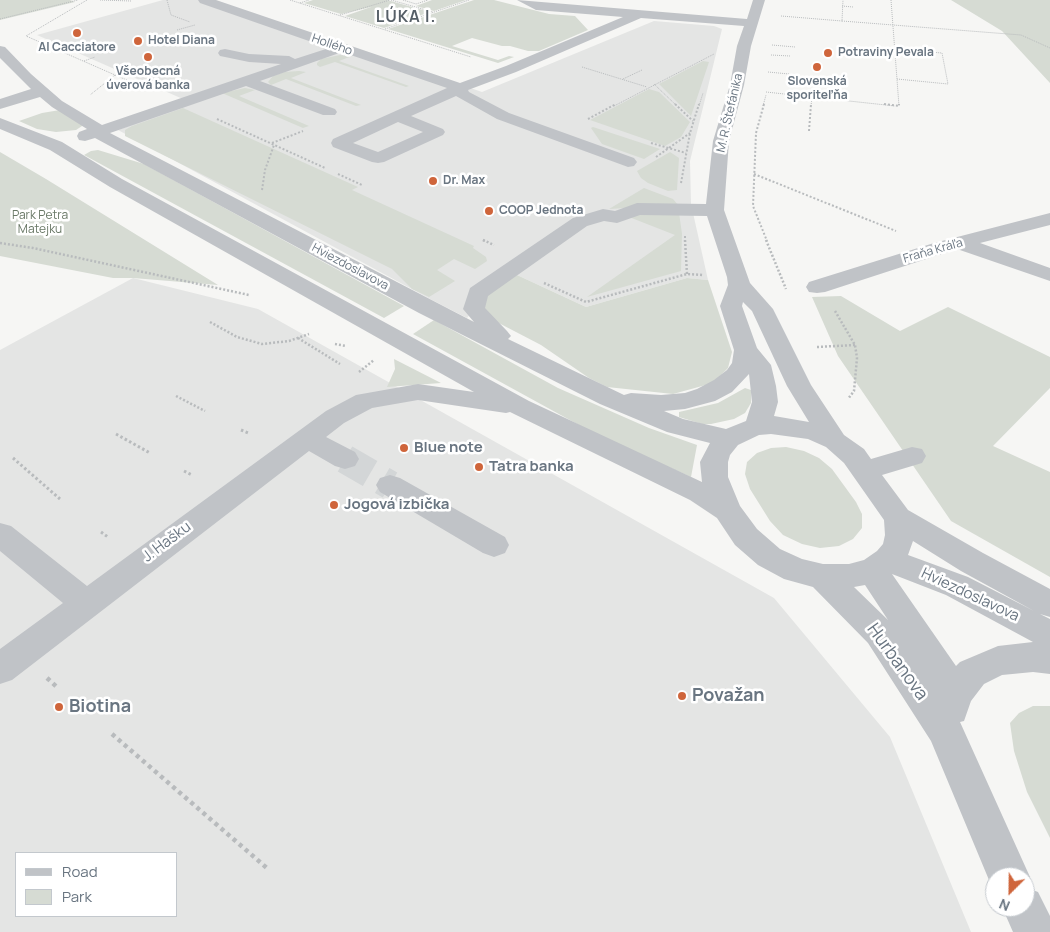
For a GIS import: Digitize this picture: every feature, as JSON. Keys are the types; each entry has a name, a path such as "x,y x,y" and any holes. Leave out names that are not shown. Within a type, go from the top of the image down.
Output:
{"street":[{"name":"Hollého","path":"204,0 460,88"},
{"path":"523,0 638,15 675,12 750,23"},
{"name":"M. R. Štefánika","path":"759,0 750,23 721,141 715,210 739,285 762,309 799,386 835,441"},
{"path":"399,117 437,132 378,158 339,142 399,117 460,88 511,69 638,15"},
{"path":"60,149 96,132 341,48"},
{"name":"Hviezdoslavova","path":"0,51 22,74 57,104 95,126 96,132 427,308 608,398 676,426 728,439"},
{"path":"226,53 249,58 306,60"},
{"path":"245,80 330,112"},
{"path":"460,88 462,95 503,116 628,162"},
{"path":"0,104 42,91"},
{"path":"0,123 60,149 116,183 520,407 700,493 727,510"},
{"path":"510,348 474,309 478,294 580,222 603,215 618,217 637,209 715,210"},
{"name":"Fraňa Kráľa","path":"817,287 951,245 1050,219"},
{"path":"951,245 1050,275"},
{"path":"739,285 730,306 746,350 759,365 764,386 765,402 762,415 756,427"},
{"path":"608,398 662,403 685,401 706,395 723,386 736,375 744,363 746,350"},
{"name":"J. Hašku","path":"0,668 335,417 365,401 418,392 520,407"},
{"path":"771,425 793,427 815,432 835,441 854,456 866,470 898,518 900,535 897,547 880,565 849,576 823,577 795,570 769,557 746,537 727,510 714,476 714,462 718,451 728,439 756,427 771,425"},
{"path":"307,438 345,459"},
{"path":"866,470 912,456"},
{"path":"390,485 494,545"},
{"name":"Hviezdoslavova","path":"898,518 1050,604"},
{"path":"0,534 86,603"},
{"name":"Hviezdoslavova","path":"880,565 957,586 1050,635"},
{"name":"Hurbanova","path":"880,565 908,622 955,694"},
{"name":"Hurbanova","path":"823,577 880,633 946,730 1005,867"},
{"name":"Hurbanova","path":"946,730 955,694 972,673 998,661 1032,657 1050,659"},
{"path":"1028,917 1035,932"}],"path":[{"path":"0,19 78,0 82,2"},
{"path":"87,97 115,75 26,36 88,0"},
{"path":"100,0 131,2"},
{"path":"167,0 171,15 183,20"},
{"path":"290,0 474,58"},
{"path":"299,3 309,0"},
{"path":"339,16 390,0 433,12"},
{"path":"403,0 416,4 428,0"},
{"path":"383,30 469,0"},
{"path":"842,21 843,0"},
{"path":"761,89 766,92 898,106 898,79 891,0"},
{"path":"842,6 853,7"},
{"path":"776,15 1022,35 1050,48"},
{"path":"177,30 196,24"},
{"path":"894,49 942,52 948,84 898,79"},
{"path":"583,121 717,53"},
{"path":"763,54 790,56"},
{"path":"83,61 95,57"},
{"path":"579,66 648,87"},
{"path":"623,80 642,70"},
{"path":"765,72 789,74"},
{"path":"654,84 694,121"},
{"path":"766,92 756,133 753,206 786,289"},
{"path":"809,131 812,97"},
{"path":"180,102 327,169"},
{"path":"271,143 293,134"},
{"path":"258,218 266,170 274,145"},
{"path":"336,173 362,185"},
{"path":"754,174 888,228 951,245"},
{"path":"483,240 500,247"},
{"path":"0,243 33,248 249,295"},
{"path":"513,268 586,302 687,274 707,276"},
{"path":"817,287 827,298 855,345 857,358 854,391 848,399"},
{"path":"210,322 237,337 262,344 309,334"},
{"path":"297,338 340,364"},
{"path":"335,344 346,346"},
{"path":"816,347 855,345"},
{"path":"359,373 371,362"},
{"path":"176,396 205,411"},
{"path":"241,430 248,433"},
{"path":"116,434 150,453"},
{"path":"12,458 60,499"},
{"path":"184,470 192,474"},
{"path":"101,532 108,537"},
{"path":"112,734 268,870"}],"shaded area":[{"path":"163,0 213,0 482,92 654,21 714,26 722,29 690,161 691,204 708,280 687,278 586,307 517,275 491,291 467,318 118,130 192,103 37,35"},
{"path":"133,278 258,309 774,598 890,737 971,932 0,932 0,350"}],"green space":[{"path":"0,0 70,0 75,2 0,20"},
{"path":"313,0 387,0 430,12 384,28 345,16 371,7 341,14 304,3"},
{"path":"432,0 466,0 434,11 416,6"},
{"path":"474,0 494,0 549,14 575,16 588,30 539,51 502,46 472,38 452,46 498,60 509,56 514,57 498,63 388,29"},
{"path":"951,0 1050,0 1050,83 1002,31"},
{"path":"340,55 352,56 339,61 409,86 406,87 335,62 320,67 317,65 321,59"},
{"path":"703,61 709,62 691,116 659,84"},
{"path":"285,72 306,72 291,78 361,105 356,106 286,79 271,85 268,82 273,76"},
{"path":"245,88 255,90 239,96 309,126 303,128 222,93"},
{"path":"649,89 659,92 690,122 681,137 665,146 590,120"},
{"path":"183,108 358,187 352,190 474,246 473,248 486,257 487,261 475,269 454,259 437,270 455,281 429,297 412,289 392,269 125,136 125,130 132,126"},
{"path":"60,110 85,124 76,130 56,132 37,129 19,121 42,113"},
{"path":"593,127 660,149 644,159 602,144 591,128"},
{"path":"98,150 144,164 404,306 384,318 84,155"},
{"name":"Park Petra Matejku","path":"0,152 218,285 113,278 0,256"},
{"path":"670,152 679,158 677,190 668,191 648,183 641,178 637,171"},
{"path":"644,188 673,199 678,205 609,209"},
{"path":"645,213 679,213 682,234 681,271 587,297 675,235 629,217"},
{"path":"517,275 586,307 687,278 708,280 732,352 728,368 713,383 673,394 607,387 589,378 541,345 491,319 483,309 484,300 491,291"},
{"path":"841,296 900,331 948,307 1050,357 1050,388 993,446 1050,472 1050,577 951,521 838,356 812,297"},
{"path":"434,320 558,388 649,428 697,445 691,477 599,436 413,334"},
{"path":"394,359 441,383 387,387 395,369"},
{"path":"745,388 751,390 751,403 745,413 734,419 702,424 679,417 679,412 718,403"},
{"path":"786,447 804,451 819,458 832,469 856,502 862,514 862,528 853,539 839,546 820,548 802,544 783,535 770,521 750,489 745,474 747,462 757,453 771,448"},
{"path":"1033,706 1050,706 1050,838 1027,792 1014,751 1010,723 1019,713"}],"tunnel":[{"path":"345,459 390,485"}],"place":[{"name":"Al Cacciatore","path":"77,33"},
{"name":"Hotel Diana","path":"138,41"},
{"name":"Potraviny Pevala","path":"828,53"},
{"name":"Všeobecná úverová banka","path":"148,57"},
{"name":"Slovenská sporiteľňa","path":"817,67"},
{"name":"Dr. Max","path":"433,181"},
{"name":"COOP Jednota","path":"489,211"},
{"name":"Blue note","path":"404,448"},
{"name":"Tatra banka","path":"479,467"},
{"name":"Jogová izbička","path":"334,505"},
{"name":"Považan","path":"682,696"},
{"name":"Biotina","path":"59,707"}],"district":[{"name":"LÚKA I.","path":"406,18"}]}
